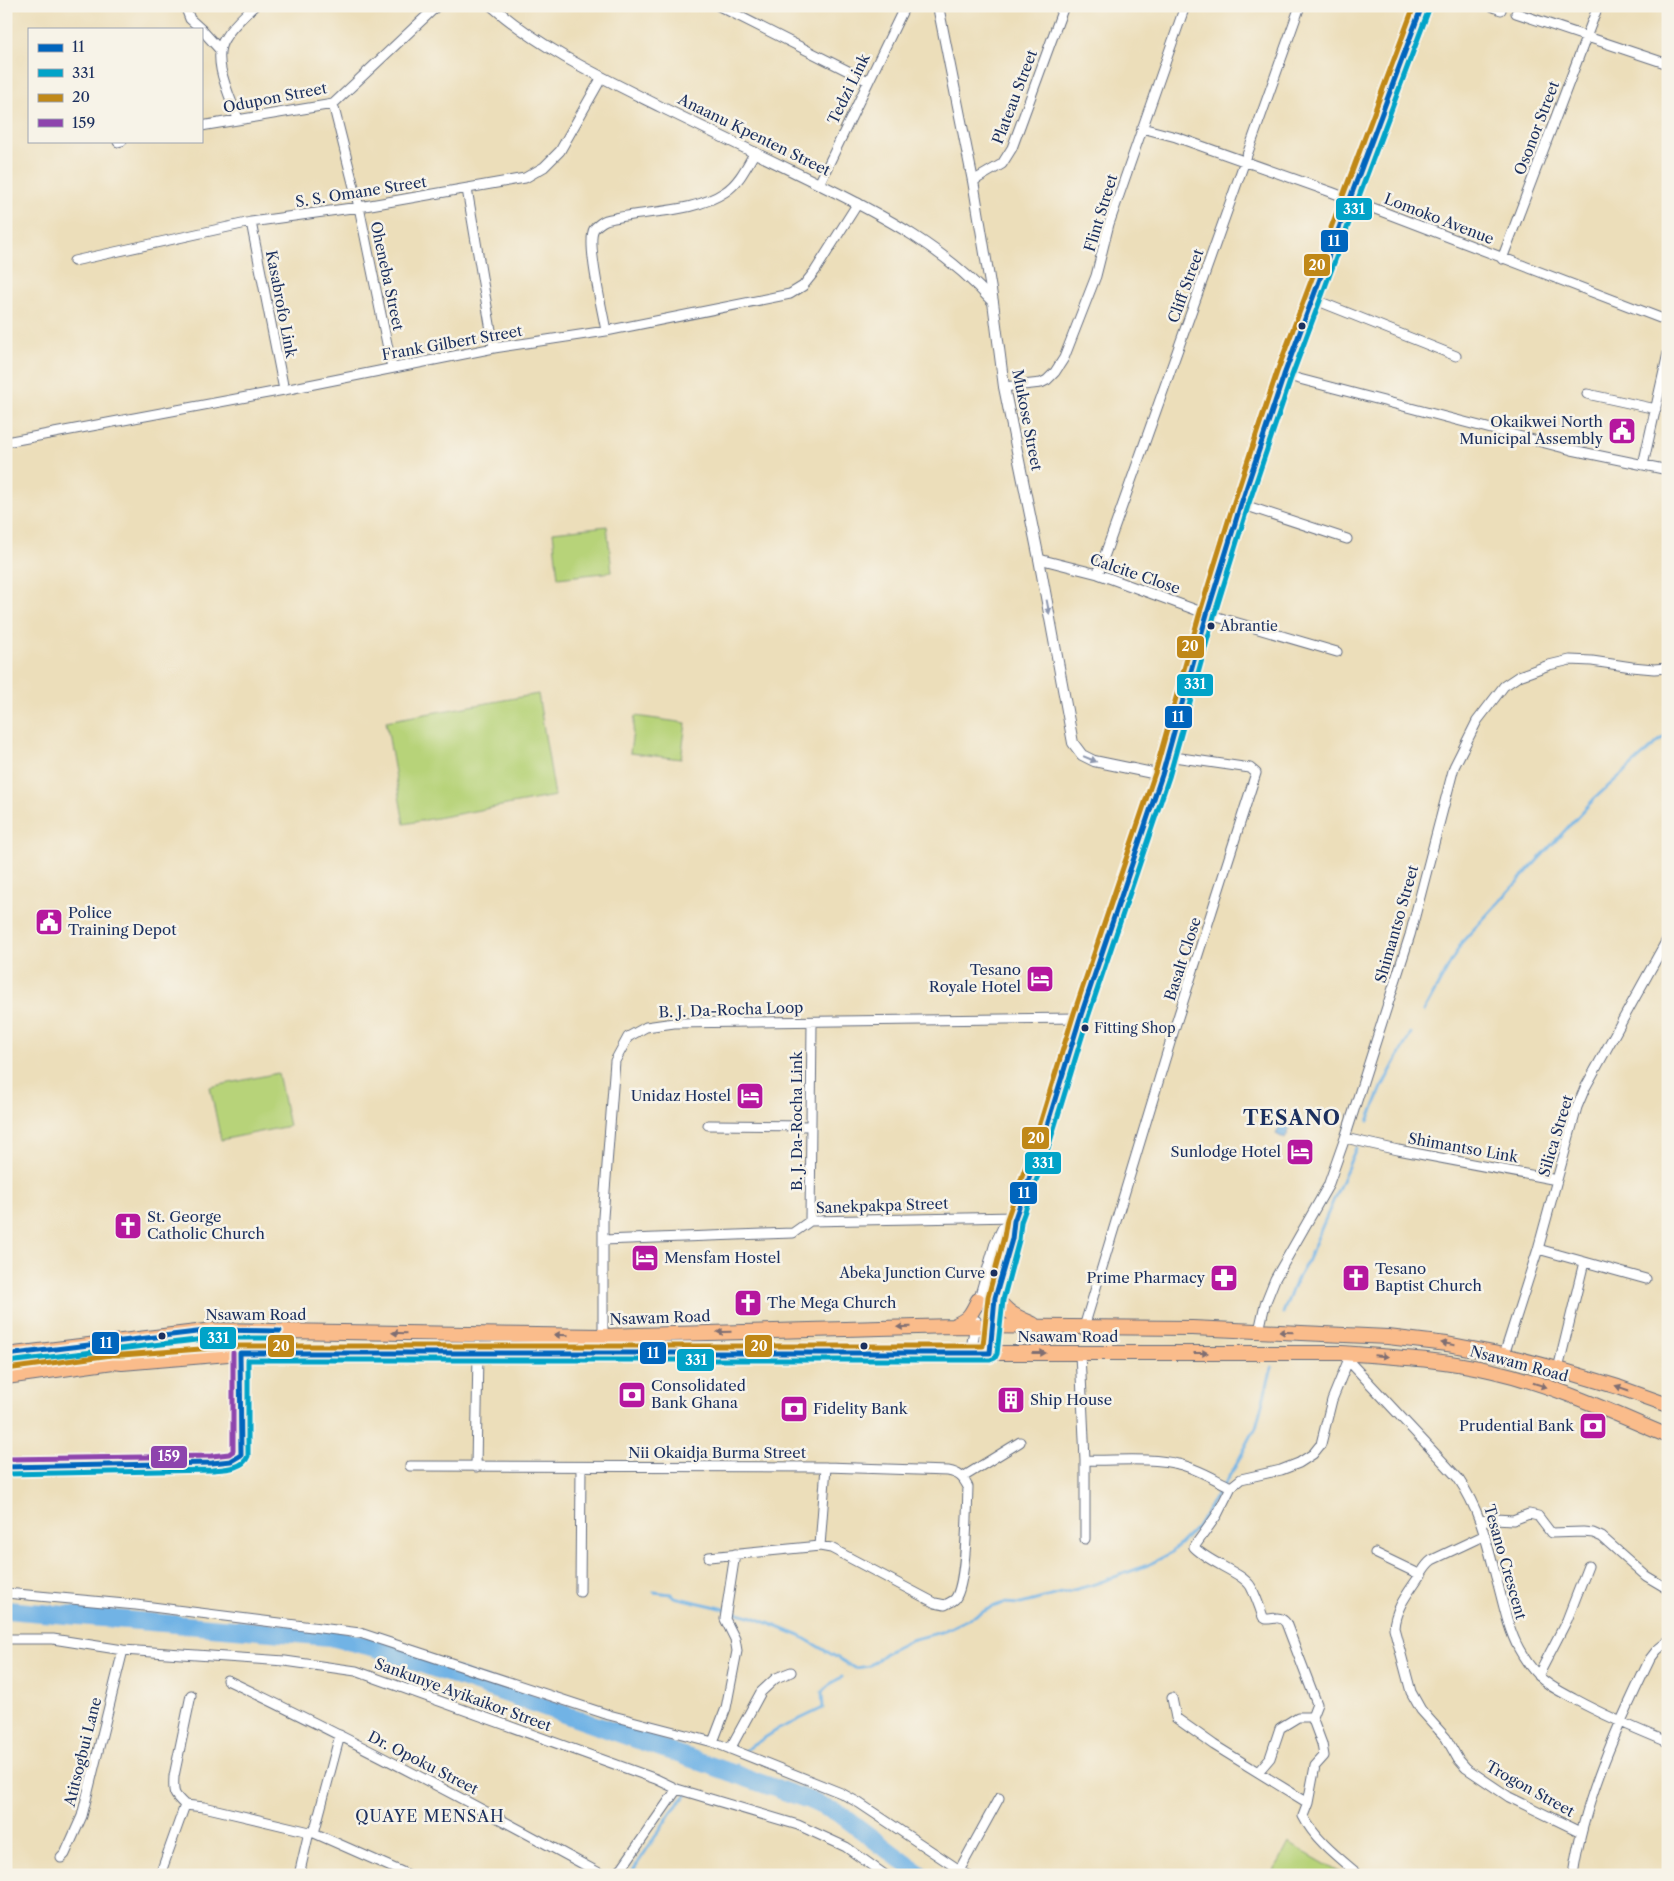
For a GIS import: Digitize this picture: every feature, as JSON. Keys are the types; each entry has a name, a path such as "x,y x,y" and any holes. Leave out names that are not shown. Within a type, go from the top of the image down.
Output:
{"highway":[{"path":"996,1297 1012,1316 1038,1326"},
{"path":"952,1326 966,1320 972,1314 978,1300"},
{"name":"Nsawam Road","path":"6,1355 213,1330 604,1336 952,1326 1259,1331 1388,1337 1447,1344 1504,1355 1558,1369 1618,1387 1668,1405"},
{"name":"Nsawam Road","path":"6,1377 114,1362 122,1363 240,1353 971,1352 1345,1357 1449,1362 1494,1371 1572,1395 1668,1436"}],"street":[{"path":"185,6 190,19 200,28"},
{"path":"238,119 220,67 220,50 224,39 254,6"},
{"name":"Odupon Street","path":"202,126 333,104 437,6"},
{"name":"Anaanu Kpenten Street","path":"492,6 541,42 602,78 858,203 915,236 950,261 977,284 994,302"},
{"path":"719,6 868,81"},
{"name":"Tedzi Link","path":"819,184 905,6"},
{"name":"Mukose Street","path":"938,6 973,181 994,302 1004,387 1039,559 1073,743 1082,755 1094,761 1162,776"},
{"name":"Plateau Street","path":"973,181 1002,164 1012,148 1064,6"},
{"name":"Flint Street","path":"1004,387 1041,383 1055,372 1064,358 1096,276 1110,224 1185,6"},
{"name":"Cliff Street","path":"1098,574 1300,6"},
{"path":"990,1353 991,1326 996,1297 1003,1266 1014,1233 1015,1219 1041,1145 1080,1018 1162,776 1207,614 1241,504 1284,375 1422,6"},
{"path":"1491,6 1501,10"},
{"name":"Osonor Street","path":"1502,259 1598,6"},
{"path":"1516,12 1668,64"},
{"path":"202,30 220,50"},
{"name":"S. S. Omane Street","path":"74,261 251,222 467,190 525,178 544,167 560,150 602,78"},
{"name":"Oheneba Street","path":"333,104 359,207 392,368"},
{"name":"Lomoko Avenue","path":"1142,128 1176,137 1349,199 1668,321"},
{"path":"606,331 591,246 594,230 604,220 682,208 713,199 727,191 739,179 755,152"},
{"path":"467,190 494,348"},
{"name":"Frank Gilbert Street","path":"6,442 284,390 494,348 606,331 790,294 803,286 815,271 858,203"},
{"name":"Kasabrofo Link","path":"251,222 284,390"},
{"path":"1314,299 1456,356"},
{"path":"1644,465 1668,353"},
{"path":"1284,375 1572,450 1668,470"},
{"path":"1586,394 1656,409"},
{"path":"1241,504 1347,540"},
{"name":"Calcite Close","path":"1039,559 1098,574 1207,614 1337,652"},
{"name":"Shimantso Street","path":"1259,1331 1275,1279 1328,1186 1410,935 1454,767 1477,721 1504,686 1519,676 1549,665 1570,660 1654,669 1668,668"},
{"name":"Basalt Close","path":"1084,1327 1173,1033 1256,773 1250,768 1167,756"},
{"name":"Silica Street","path":"1504,1355 1538,1249 1567,1141 1585,1088 1666,944"},
{"name":"B. J. Da-Rocha Loop","path":"604,1336 603,1217 615,1061 628,1037 646,1027 674,1024 1080,1018"},
{"name":"B. J. Da-Rocha Link","path":"810,1221 812,1022"},
{"path":"708,1125 811,1126"},
{"name":"Shimantso Link","path":"1345,1138 1557,1180"},
{"path":"971,1352 978,1300 994,1245 1004,1228 1015,1219"},
{"name":"Sanekpakpa Street","path":"603,1240 793,1233 810,1221 1015,1219"},
{"path":"1538,1249 1646,1279"},
{"path":"1558,1369 1584,1262"},
{"path":"6,1467 202,1464 231,1461 241,1455 240,1353"},
{"path":"476,1467 478,1353"},
{"path":"1080,1354 1085,1460 1084,1539"},
{"path":"1345,1357 1321,1444 1312,1454 1299,1463 1281,1470 1241,1479 1231,1487 1217,1515 1194,1547 1200,1554 1232,1572 1251,1586 1263,1617 1266,1619 1282,1618 1286,1623 1316,1704 1312,1717 1322,1744 1324,1756 1315,1766 1308,1803 1303,1816 1309,1828 1359,1875"},
{"name":"Tesano Crescent","path":"1345,1357 1458,1478 1476,1506 1510,1629 1519,1648 1538,1676 1557,1690 1619,1723 1668,1742"},
{"path":"709,1557 820,1546 831,1548 935,1603 945,1605 954,1600 960,1589 965,1555 968,1487 960,1475 1020,1442"},
{"path":"1085,1460 1177,1464 1193,1468 1231,1487"},
{"name":"Nii Okaidja Burma Street","path":"410,1466 826,1467 948,1471 960,1475"},
{"path":"580,1592 581,1467"},
{"path":"820,1546 826,1467"},
{"path":"1481,1521 1495,1519 1513,1520 1529,1514 1538,1516 1551,1533 1593,1533 1602,1537 1646,1576 1668,1589"},
{"name":"Trogon Street","path":"1485,1536 1439,1555 1426,1564 1406,1594 1394,1620 1394,1628 1411,1692 1421,1710 1446,1738 1458,1759 1476,1776 1509,1797 1581,1832"},
{"path":"1375,1553 1420,1575"},
{"path":"713,1742 726,1708 737,1651 735,1639 725,1619 735,1554"},
{"path":"1538,1676 1568,1620 1588,1566"},
{"path":"6,1593 136,1605 360,1633 609,1715 713,1742 841,1793 963,1872 999,1798"},
{"name":"Sankunye Ayikaikor Street","path":"6,1639 53,1639 123,1650 285,1661 356,1671 656,1779 677,1789 798,1825 846,1848 885,1875"},
{"path":"1573,1875 1581,1832 1619,1723 1650,1659 1656,1650 1668,1642"},
{"name":"Atitsogbui Lane","path":"61,1858 65,1854 82,1816 123,1650"},
{"path":"730,1749 761,1692 776,1678 790,1672"},
{"name":"Dr. Opoku Street","path":"227,1680 485,1810 603,1875"},
{"path":"191,1695 173,1789 174,1795 185,1805 204,1807 312,1832 409,1875"},
{"path":"1172,1698 1176,1718 1214,1746 1308,1803"},
{"path":"1258,1772 1270,1758 1280,1728 1298,1717 1312,1717"},
{"path":"299,1875 340,1736"},
{"path":"617,1875 677,1789"},
{"path":"160,1875 185,1805"}],"green space":[{"path":"607,526 612,572 558,578 553,532"},
{"path":"538,694 555,796 404,824 386,721"},
{"path":"635,716 686,723 681,759 630,753"},
{"path":"278,1073 289,1126 221,1140 210,1087"},
{"path":"1289,1843 1297,1848 1344,1875 1272,1875"}],"water":[{"path":"1284,1118 1293,1122 1285,1139 1276,1134"}],"waterway":[{"path":"1424,1011 1462,942 1595,798 1668,733"},
{"path":"1368,1121 1383,1085 1411,1033"},
{"path":"1283,1313 1356,1148"},
{"path":"654,1592 671,1594 674,1597 753,1617 800,1636 855,1668 869,1666 887,1652 911,1640 941,1632 995,1606 1004,1603 1021,1604 1092,1585 1148,1565 1171,1553 1196,1528 1235,1467 1256,1427 1272,1367"},
{"path":"6,1610 330,1637 376,1648 809,1800 840,1814 921,1875"},
{"path":"744,1751 777,1730 823,1708 822,1692 842,1677"},
{"path":"733,1774 737,1765"},
{"path":"630,1875 672,1811 686,1795"}],"transit line":[{"name":"20","path":"6,1369 112,1355 240,1346 983,1346 988,1297 1007,1219 1034,1143 1074,1013 1155,773 1200,612 1234,502 1277,372 1414,6"},
{"name":"11","path":"6,1467 231,1461 241,1455 240,1353 990,1353 995,1298 1012,1239 1014,1221 1041,1145 1081,1015 1162,775 1207,614 1241,504 1284,375 1422,6"},
{"name":"331","path":"6,1474 212,1470 238,1466 248,1456 248,1360 990,1360 995,1358 1003,1300 1019,1240 1021,1222 1048,1148 1088,1017 1169,777 1214,616 1248,506 1291,378 1429,9"},
{"name":"11","path":"6,1355 213,1330 280,1331"},
{"name":"331","path":"7,1362 213,1338 280,1338"},
{"name":"159","path":"6,1459 212,1456 229,1454 233,1451 233,1353"}],"place":[{"name":"Okaikwei North Municipal Assembly","path":"1622,431"},
{"name":"Abrantie","path":"1211,626"},
{"name":"Police Training Depot","path":"49,922"},
{"name":"Tesano Royale Hotel","path":"1040,979"},
{"name":"Fitting Shop","path":"1085,1028"},
{"name":"Unidaz Hostel","path":"750,1096"},
{"name":"Sunlodge Hotel","path":"1300,1152"},
{"name":"St. George Catholic Church","path":"128,1226"},
{"name":"Mensfam Hostel","path":"645,1258"},
{"name":"Abeka Junction Curve","path":"994,1273"},
{"name":"Prime Pharmacy","path":"1224,1278"},
{"name":"Tesano Baptist Church","path":"1356,1278"},
{"name":"The Mega Church","path":"748,1303"},
{"name":"Consolidated Bank Ghana","path":"632,1395"},
{"name":"Ship House","path":"1011,1400"},
{"name":"Fidelity Bank","path":"794,1409"},
{"name":"Prudential Bank","path":"1593,1426"}],"district":[{"name":"TESANO","path":"1292,1118"},
{"name":"QUAYE MENSAH","path":"430,1816"}]}
